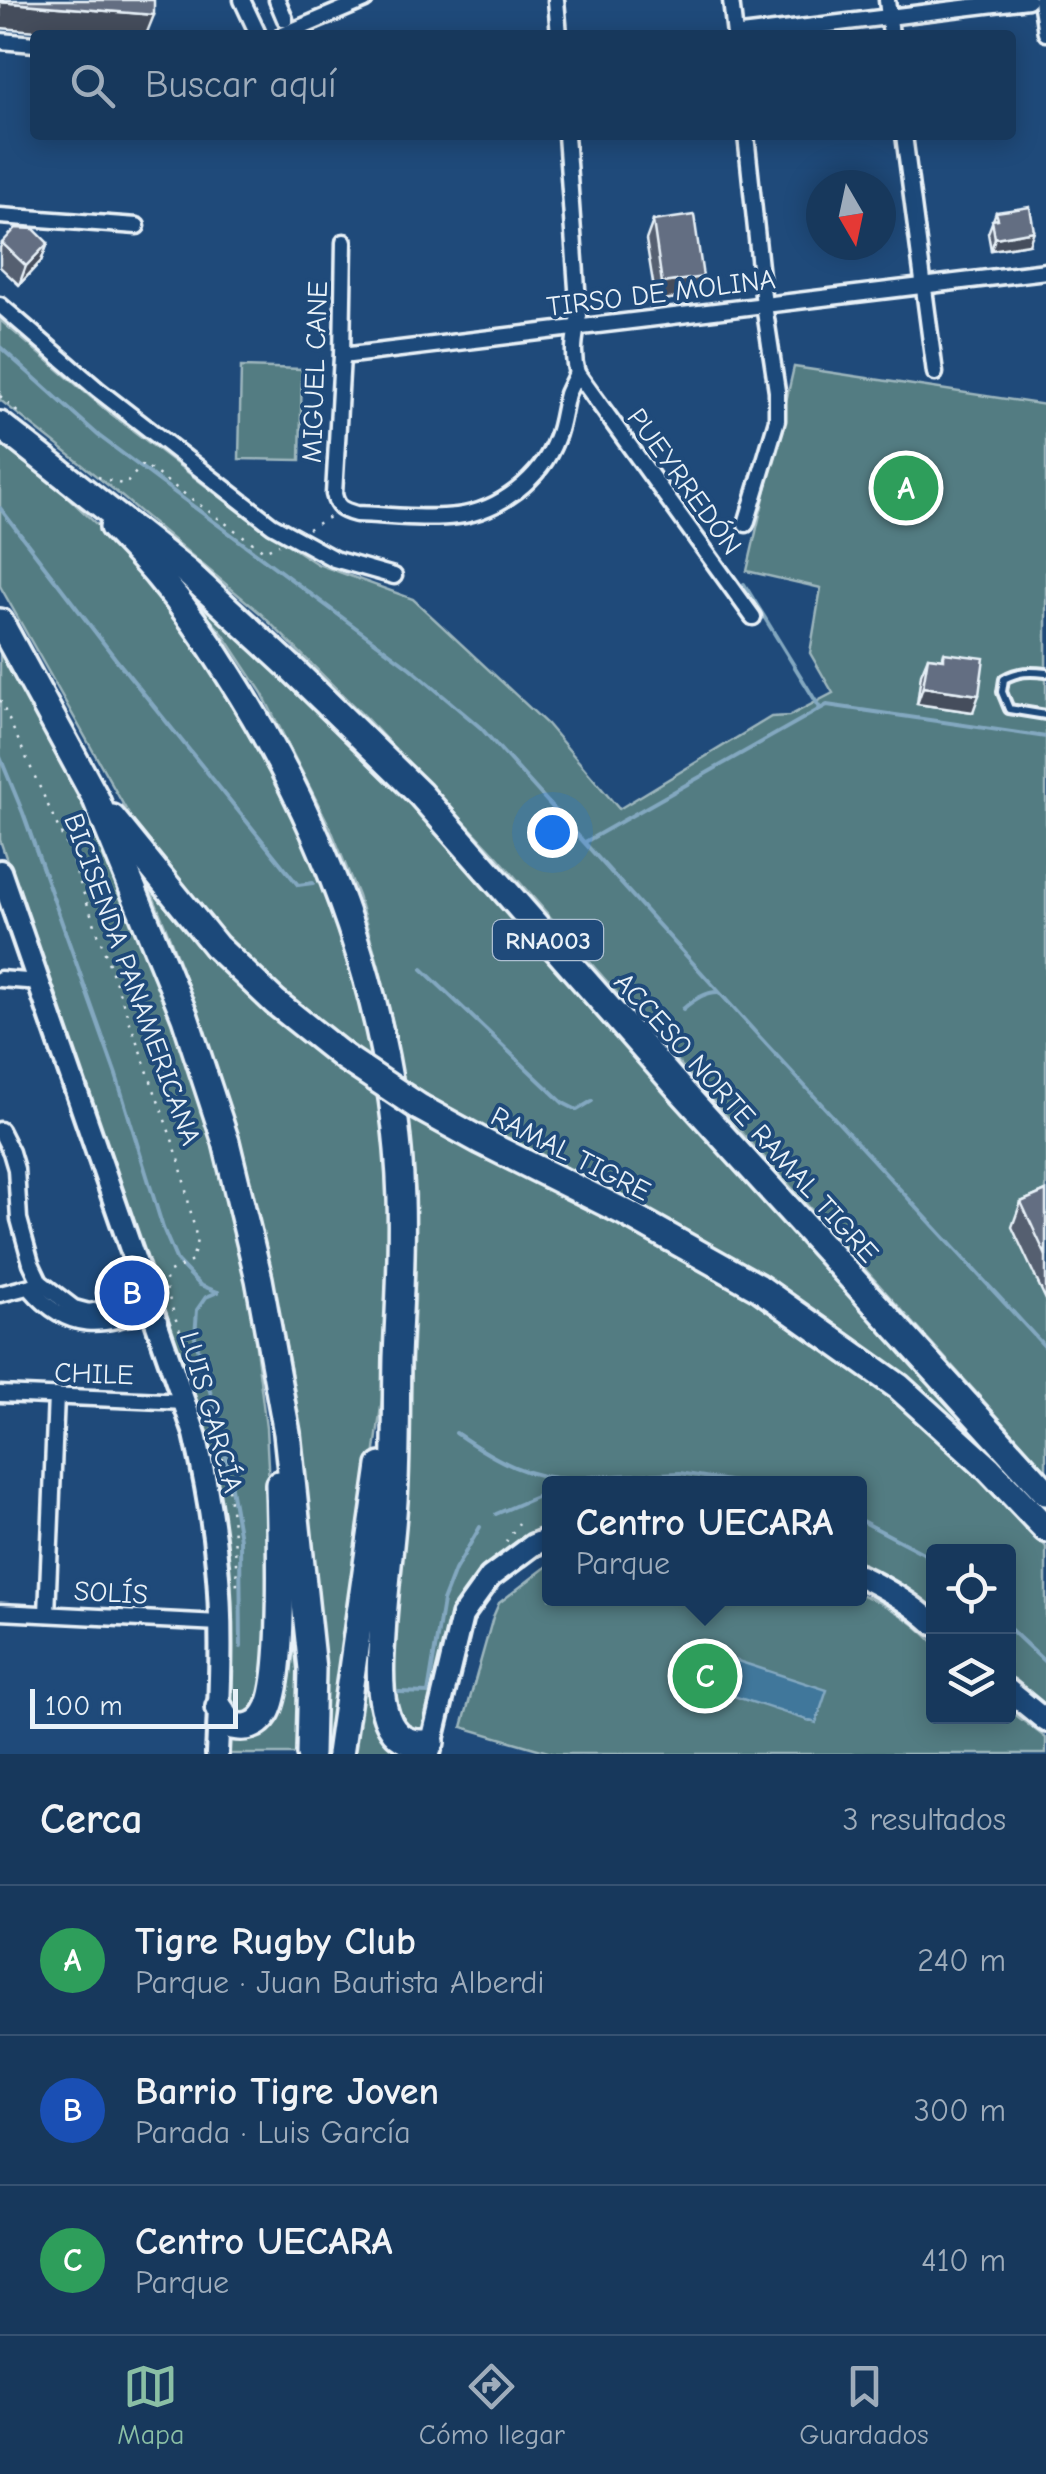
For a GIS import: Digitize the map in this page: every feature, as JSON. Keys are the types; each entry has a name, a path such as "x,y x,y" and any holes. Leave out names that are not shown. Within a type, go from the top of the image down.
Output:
{"highway":[{"path":"12,426 113,526 178,600 207,641 296,789 332,874 360,957 383,1049 394,1115 401,1198 394,1502 380,1654 381,1706 388,1733 399,1746 409,1751 433,1750"},
{"name":"ACCESO NORTE RAMAL TIGRE","path":"12,426 186,571 420,794 678,1088 1046,1492"},
{"path":"0,622 96,799 185,1017 226,1142 259,1279 288,1433 312,1670 310,1754"},
{"name":"RAMAL TIGRE","path":"96,799 216,946 274,1002 344,1058 419,1108 758,1287 899,1387 1046,1529"},
{"path":"219,1707 232,1726 256,1724 270,1708 277,1666 281,1562 272,1354"},
{"path":"340,1754 398,1358"}],"street":[{"path":"242,0 256,30"},
{"path":"277,0 284,27 365,0"},
{"path":"556,0 559,30"},
{"path":"731,0 737,30"},
{"path":"887,0 891,30"},
{"path":"780,30 1028,0"},
{"path":"1042,0 1046,33"},
{"path":"0,41 30,44"},
{"path":"566,140 580,316 574,342 577,373"},
{"path":"746,524 777,420 777,391 747,140"},
{"path":"905,140 935,373"},
{"path":"0,216 137,226"},
{"name":"MIGUEL CANE","path":"344,242 334,494 341,510 356,514 454,517 496,504 536,473 547,456 577,373"},
{"name":"TIRSO DE MOLINA","path":"342,356 1046,271"},
{"path":"0,306 97,389 272,525 334,559 394,576"},
{"name":"PUEYRREDÓN","path":"577,373 753,617"},
{"name":"LUIS GARCÍA","path":"0,871 186,1402 212,1518 220,1622 217,1754"},
{"path":"0,980 40,982"},
{"path":"0,1132 16,1169 18,1206 35,1285"},
{"path":"0,1294 35,1285 74,1308 90,1312 151,1302"},
{"name":"CHILE","path":"0,1394 186,1402"},
{"path":"46,1614 56,1396"},
{"path":"433,1750 462,1616 490,1577 508,1561 542,1541"},
{"path":"867,1580 926,1617"},
{"name":"SOLÍS","path":"0,1612 220,1622"},
{"path":"1016,1697 1046,1721"}],"lane":[{"path":"1046,674 1011,675 1004,680 1002,692 1009,709 1046,714"}],"path":[{"path":"0,396 12,426"},
{"path":"97,477 126,485 143,464"},
{"name":"BICISENDA PANAMERICANA","path":"0,700 67,847 178,1160 197,1240 192,1261 176,1269"}],"green space":[{"path":"0,320 106,410 249,519 317,564 413,599 547,724 619,809 771,717 789,716 833,693 810,653 821,588 747,571 794,367 1046,405 1046,1470 495,854 366,718 260,613 0,400"},
{"path":"241,367 302,369 300,460 239,459"},
{"path":"0,440 111,538 160,592 240,706 322,867 369,1018 394,1212 388,1356 333,1754 319,1754 301,1443 269,1262 226,1101 151,891 153,886 244,989 298,1037 344,1069 282,993 230,943 132,820 0,586"},
{"path":"179,577 463,853 1046,1504 1046,1513 958,1422 887,1363 796,1297 696,1239 423,1122 755,1299 875,1383 942,1438 1046,1547 1046,1710 1016,1683 1016,1544 926,1544 926,1606 867,1567 867,1476 542,1476 542,1535 493,1565 459,1600 452,1615 429,1729 407,1747 388,1700 407,1479 415,1300 416,1194 396,1037 358,896 331,829 262,693 223,634 176,580"},
{"path":"0,646 49,731 94,823 185,1048 238,1234 266,1428 272,1541 264,1707 236,1719 231,1702 223,1518 206,1437 0,840"},
{"path":"296,1559 303,1754 229,1754 229,1727 249,1733"},
{"path":"542,1570 542,1606 867,1606 867,1597 900,1614 926,1635 926,1724 1016,1724 1016,1715 1046,1738 1046,1754 555,1754 462,1727 499,1603"},
{"path":"370,1595 387,1740 396,1752 403,1754 349,1754"}],"water":[{"path":"682,1643 827,1690 816,1723 672,1676"}],"building":[{"path":"154,0 154,15 0,2"},
{"path":"1030,207 1034,231 995,238 992,220 998,219 996,212"},
{"path":"694,215 703,277 662,283 653,221"},
{"path":"16,228 34,229 48,243 26,266 2,243"},
{"path":"944,653 984,658 979,695 923,687 928,657 944,659"},
{"path":"1046,1191 1046,1256 1021,1202"}],"waterway":[{"path":"0,347 99,436 410,668 481,728 1046,1348"},
{"path":"0,508 298,885 313,883"},
{"path":"744,584 820,708"},
{"path":"585,842 827,705 1046,737"},
{"path":"0,757 116,1075 163,1228 177,1261 200,1285 218,1292"},
{"path":"422,969 563,1103 577,1110 592,1101"},
{"path":"683,1009 704,995 718,992"},
{"path":"218,1292 206,1297 197,1310 195,1337 221,1431 240,1539 241,1647"},
{"path":"456,1433 514,1467 545,1476"},
{"path":"612,1476 698,1476"},
{"path":"496,1514 542,1494"},
{"path":"867,1524 926,1555"},
{"path":"399,1692 428,1693 443,1601 455,1570 480,1527"},
{"path":"1015,1634 1046,1663"}],"place":[{"name":"Tigre Rugby Club","path":"906,488"},
{"name":"Barrio Tigre Joven","path":"132,1293"},
{"name":"Centro UECARA","path":"705,1676"}]}
